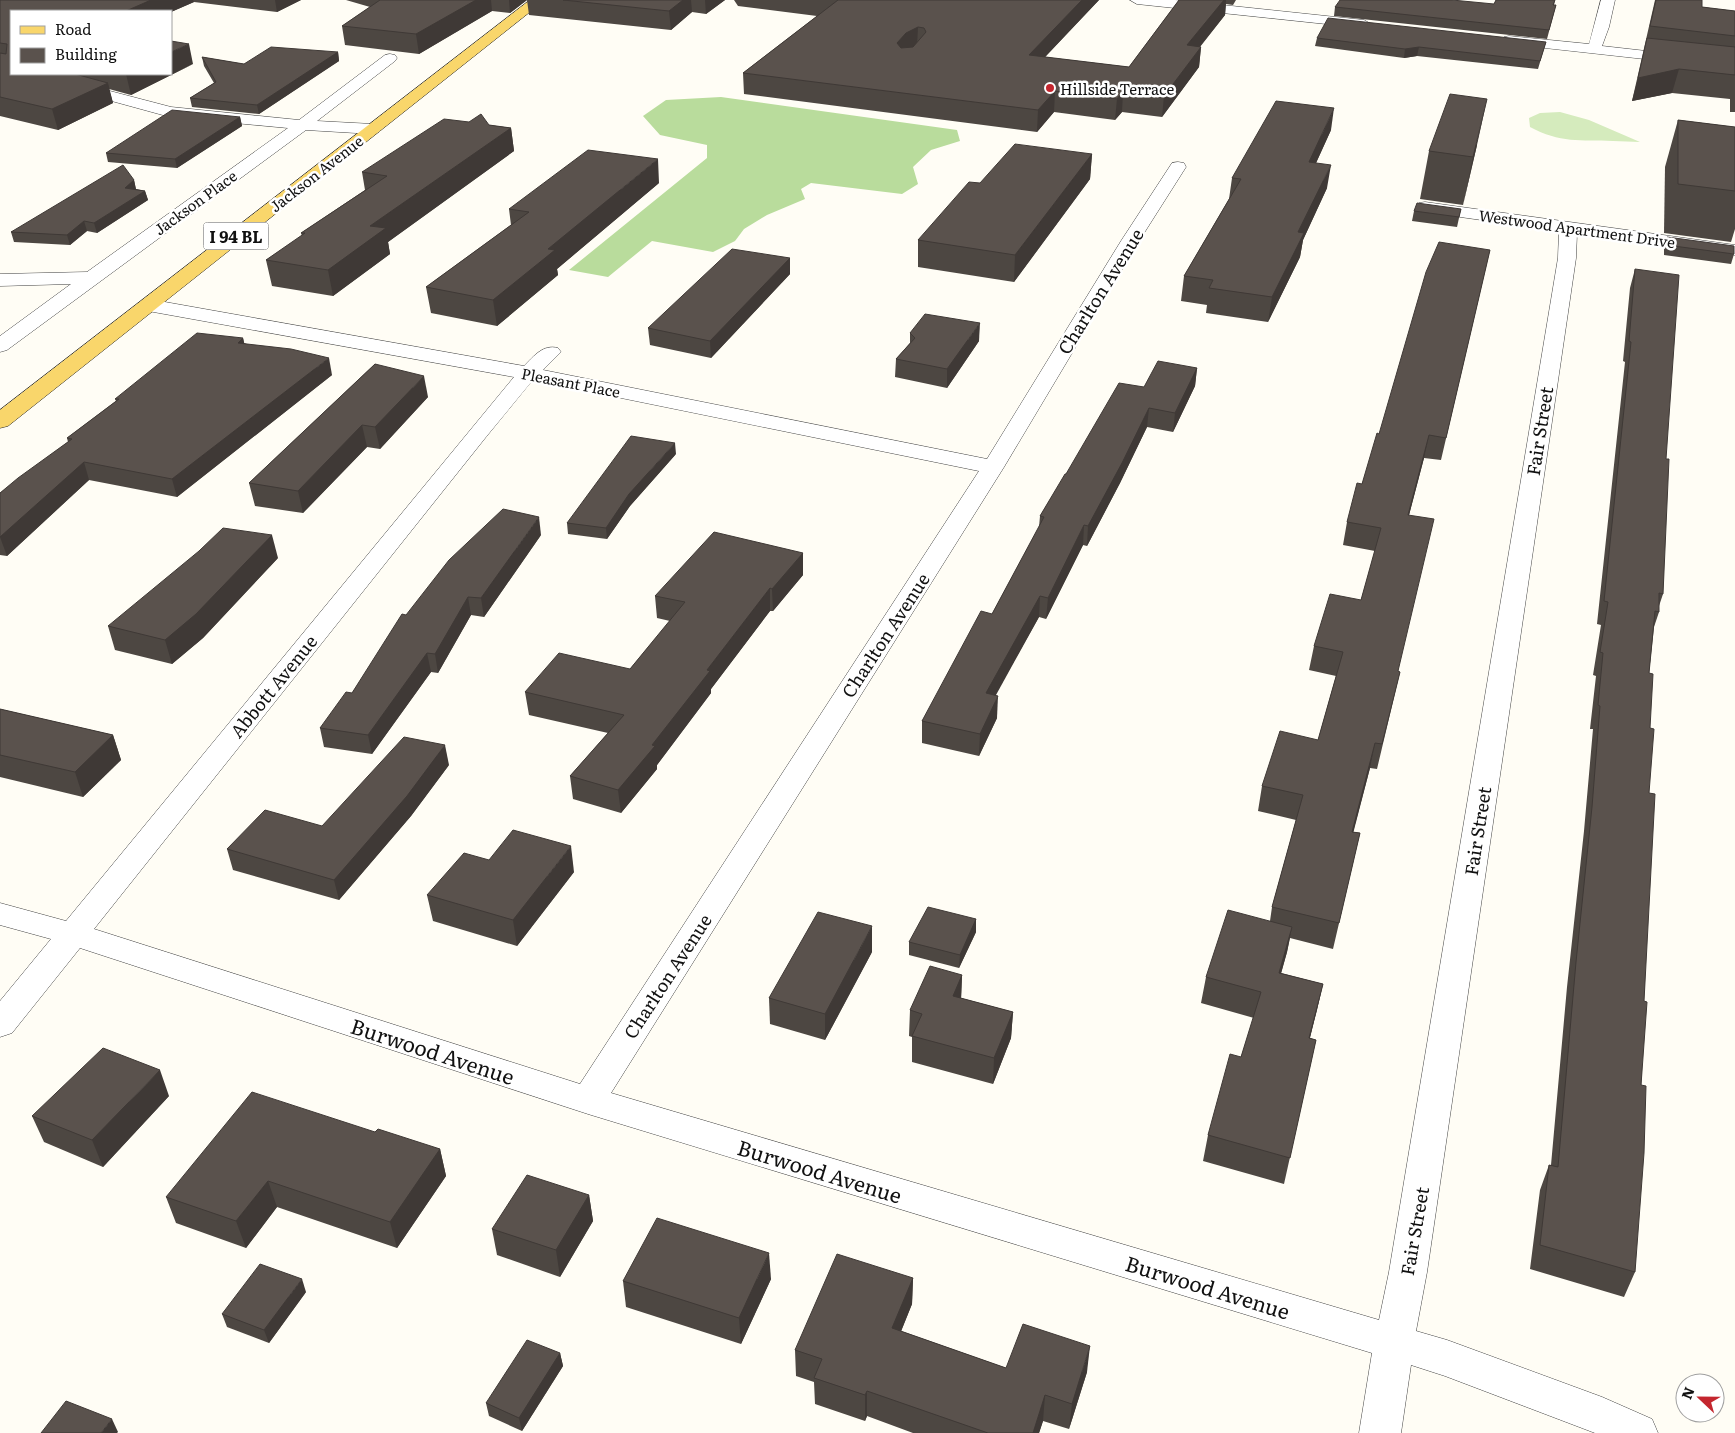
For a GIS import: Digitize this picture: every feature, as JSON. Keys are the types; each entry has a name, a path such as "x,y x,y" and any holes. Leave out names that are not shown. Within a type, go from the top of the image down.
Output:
{"main road":[{"name":"Jackson Avenue","path":"0,421 538,0"}],"street":[{"path":"1137,0 1381,26"},
{"path":"1286,16 1298,0"},
{"path":"1594,49 1602,27 1608,0"},
{"path":"1496,38 1735,65"},
{"name":"Jackson Place","path":"0,346 90,278 302,125 390,58"},
{"path":"33,75 170,112 302,125 373,129"},
{"name":"Charlton Avenue","path":"588,1100 992,466 1130,240 1178,167"},
{"name":"Westwood Apartment Drive","path":"1419,206 1735,250"},
{"name":"Fair Street","path":"1380,1433 1394,1342 1413,1242 1566,258 1568,228"},
{"path":"0,280 90,278"},
{"name":"Pleasant Place","path":"148,305 528,373 992,466"},
{"name":"Abbott Avenue","path":"0,1024 528,373 551,352"},
{"name":"Burwood Avenue","path":"0,914 73,934 588,1100 1447,1358 1602,1416 1637,1433"}],"green space":[{"path":"721,97 957,130 960,141 931,150 913,167 918,184 902,194 811,183 801,189 805,199 767,215 744,229 735,241 713,252 652,241 608,277 569,270 707,158 707,145 660,135 643,116 666,100"},
{"path":"1560,112 1589,120 1640,142 1570,140 1551,136 1530,127 1529,118 1540,113"}],"building":[{"path":"0,0 151,0 128,10 10,10 10,75 79,75 108,83 52,109 0,97 0,53 6,54 7,44 0,43"},
{"path":"380,0 476,0 416,34 342,26"},
{"path":"563,0 683,0 669,11"},
{"path":"838,0 1082,0 1029,55 1129,67 1179,0 1224,0 1187,45 1201,47 1164,96 1123,91 1117,99 1055,91 1038,110 743,73","holes":["918,27 924,28 926,32 913,47 901,48 897,43 906,33"]},
{"path":"1340,0 1452,0 1494,4 1496,0 1555,0 1553,5 1556,5 1549,30 1335,7"},
{"path":"1656,0 1702,0 1702,7 1735,11 1735,36 1650,26"},
{"path":"1328,18 1546,42 1540,61 1419,47 1405,49 1317,38"},
{"path":"1647,38 1735,47 1735,75 1679,69 1638,78"},
{"path":"172,41 189,44 172,52"},
{"path":"271,47 338,52 257,105 190,98 216,82 202,57 244,64"},
{"path":"1450,94 1487,99 1473,157 1429,151"},
{"path":"1276,101 1334,108 1309,162 1331,165 1298,232 1304,233 1272,297 1209,288 1213,280 1184,276 1241,179 1232,178"},
{"path":"172,110 240,117 175,159 106,153"},
{"path":"481,114 489,125 511,128 370,226 386,228 328,270 266,260 305,233 301,233 387,176 362,172 444,119 469,122"},
{"path":"1678,120 1735,127 1735,191 1678,184"},
{"path":"1015,144 1092,154 1015,255 918,240 969,182 980,183"},
{"path":"588,150 658,159 548,249 555,250 493,300 426,287 529,212 509,209"},
{"path":"123,165 134,180 125,188 145,191 94,223 84,221 67,235 11,232"},
{"path":"1417,203 1461,209 1459,217 1414,211"},
{"path":"1667,237 1734,246 1734,254 1666,245"},
{"path":"1439,242 1490,250 1446,438 1429,435 1408,515 1434,519 1382,744 1375,743 1352,832 1360,833 1339,923 1272,907 1303,795 1262,786 1280,731 1318,740 1343,652 1314,646 1330,594 1361,600 1381,528 1347,522 1357,483 1362,484 1377,433 1379,434 1426,272"},
{"path":"732,249 790,258 710,341 648,328"},
{"path":"1635,269 1679,275 1666,459 1669,459 1663,594 1659,593 1659,612 1655,611 1649,673 1653,674 1650,728 1654,729 1649,793 1655,794 1644,1001 1647,1002 1641,1085 1646,1086 1644,1153 1635,1272 1540,1245 1549,1165 1558,1167 1592,807 1603,653 1600,652 1608,602 1604,601 1631,342 1629,341"},
{"path":"925,314 980,323 947,369 896,359 915,338 910,333"},
{"path":"197,333 243,338 238,343 291,349 329,358 172,479 84,462 0,537 0,493 72,439 67,438 119,399 115,399"},
{"path":"1158,361 1197,368 1175,413 1149,408 1088,526 1084,525 1048,598 1040,596 986,693 998,696 980,734 922,721 981,611 992,614 1044,517 1040,516 1119,383 1144,387"},
{"path":"375,364 424,376 375,427 362,425 298,491 249,483"},
{"path":"631,436 675,443 629,494 606,528 567,523"},
{"path":"503,509 539,517 481,598 468,597 435,654 427,653 368,735 320,728 346,692 352,693 402,614 406,615 449,560"},
{"path":"223,528 272,535 196,614 165,640 108,626 199,551"},
{"path":"714,532 803,553 772,589 770,588 707,670 710,671 652,745 655,746 618,790 570,776 624,715 525,692 559,653 630,669 685,602 655,596"},
{"path":"0,709 113,735 75,772 0,755"},
{"path":"404,737 445,745 407,796 334,880 227,849 265,810 322,826"},
{"path":"513,830 571,846 513,920 427,895 464,853 489,860"},
{"path":"928,907 976,919 960,955 909,942"},
{"path":"1228,910 1292,927 1279,973 1323,984 1309,1038 1316,1040 1290,1158 1208,1135 1230,1054 1241,1057 1261,992 1206,977"},
{"path":"818,912 872,926 825,1014 769,998"},
{"path":"930,966 962,975 953,996 1013,1012 994,1058 912,1036 922,1014 910,1010"},
{"path":"103,1048 160,1070 92,1140 32,1116"},
{"path":"252,1092 375,1132 378,1129 440,1149 390,1222 268,1181 236,1221 166,1197"},
{"path":"527,1175 589,1195 556,1250 492,1229"},
{"path":"657,1218 769,1253 739,1318 623,1281"},
{"path":"837,1254 913,1278 892,1328 1006,1368 1023,1324 1090,1346 1072,1404 1045,1395 1033,1433 988,1433 867,1391 865,1395 814,1378 822,1359 795,1350"},
{"path":"260,1264 302,1279 264,1330 222,1314"},
{"path":"527,1340 560,1353 519,1418 486,1403"},
{"path":"66,1401 112,1419 101,1433 41,1433"}],"place":[{"name":"Hillside Terrace","path":"1050,88"}]}
